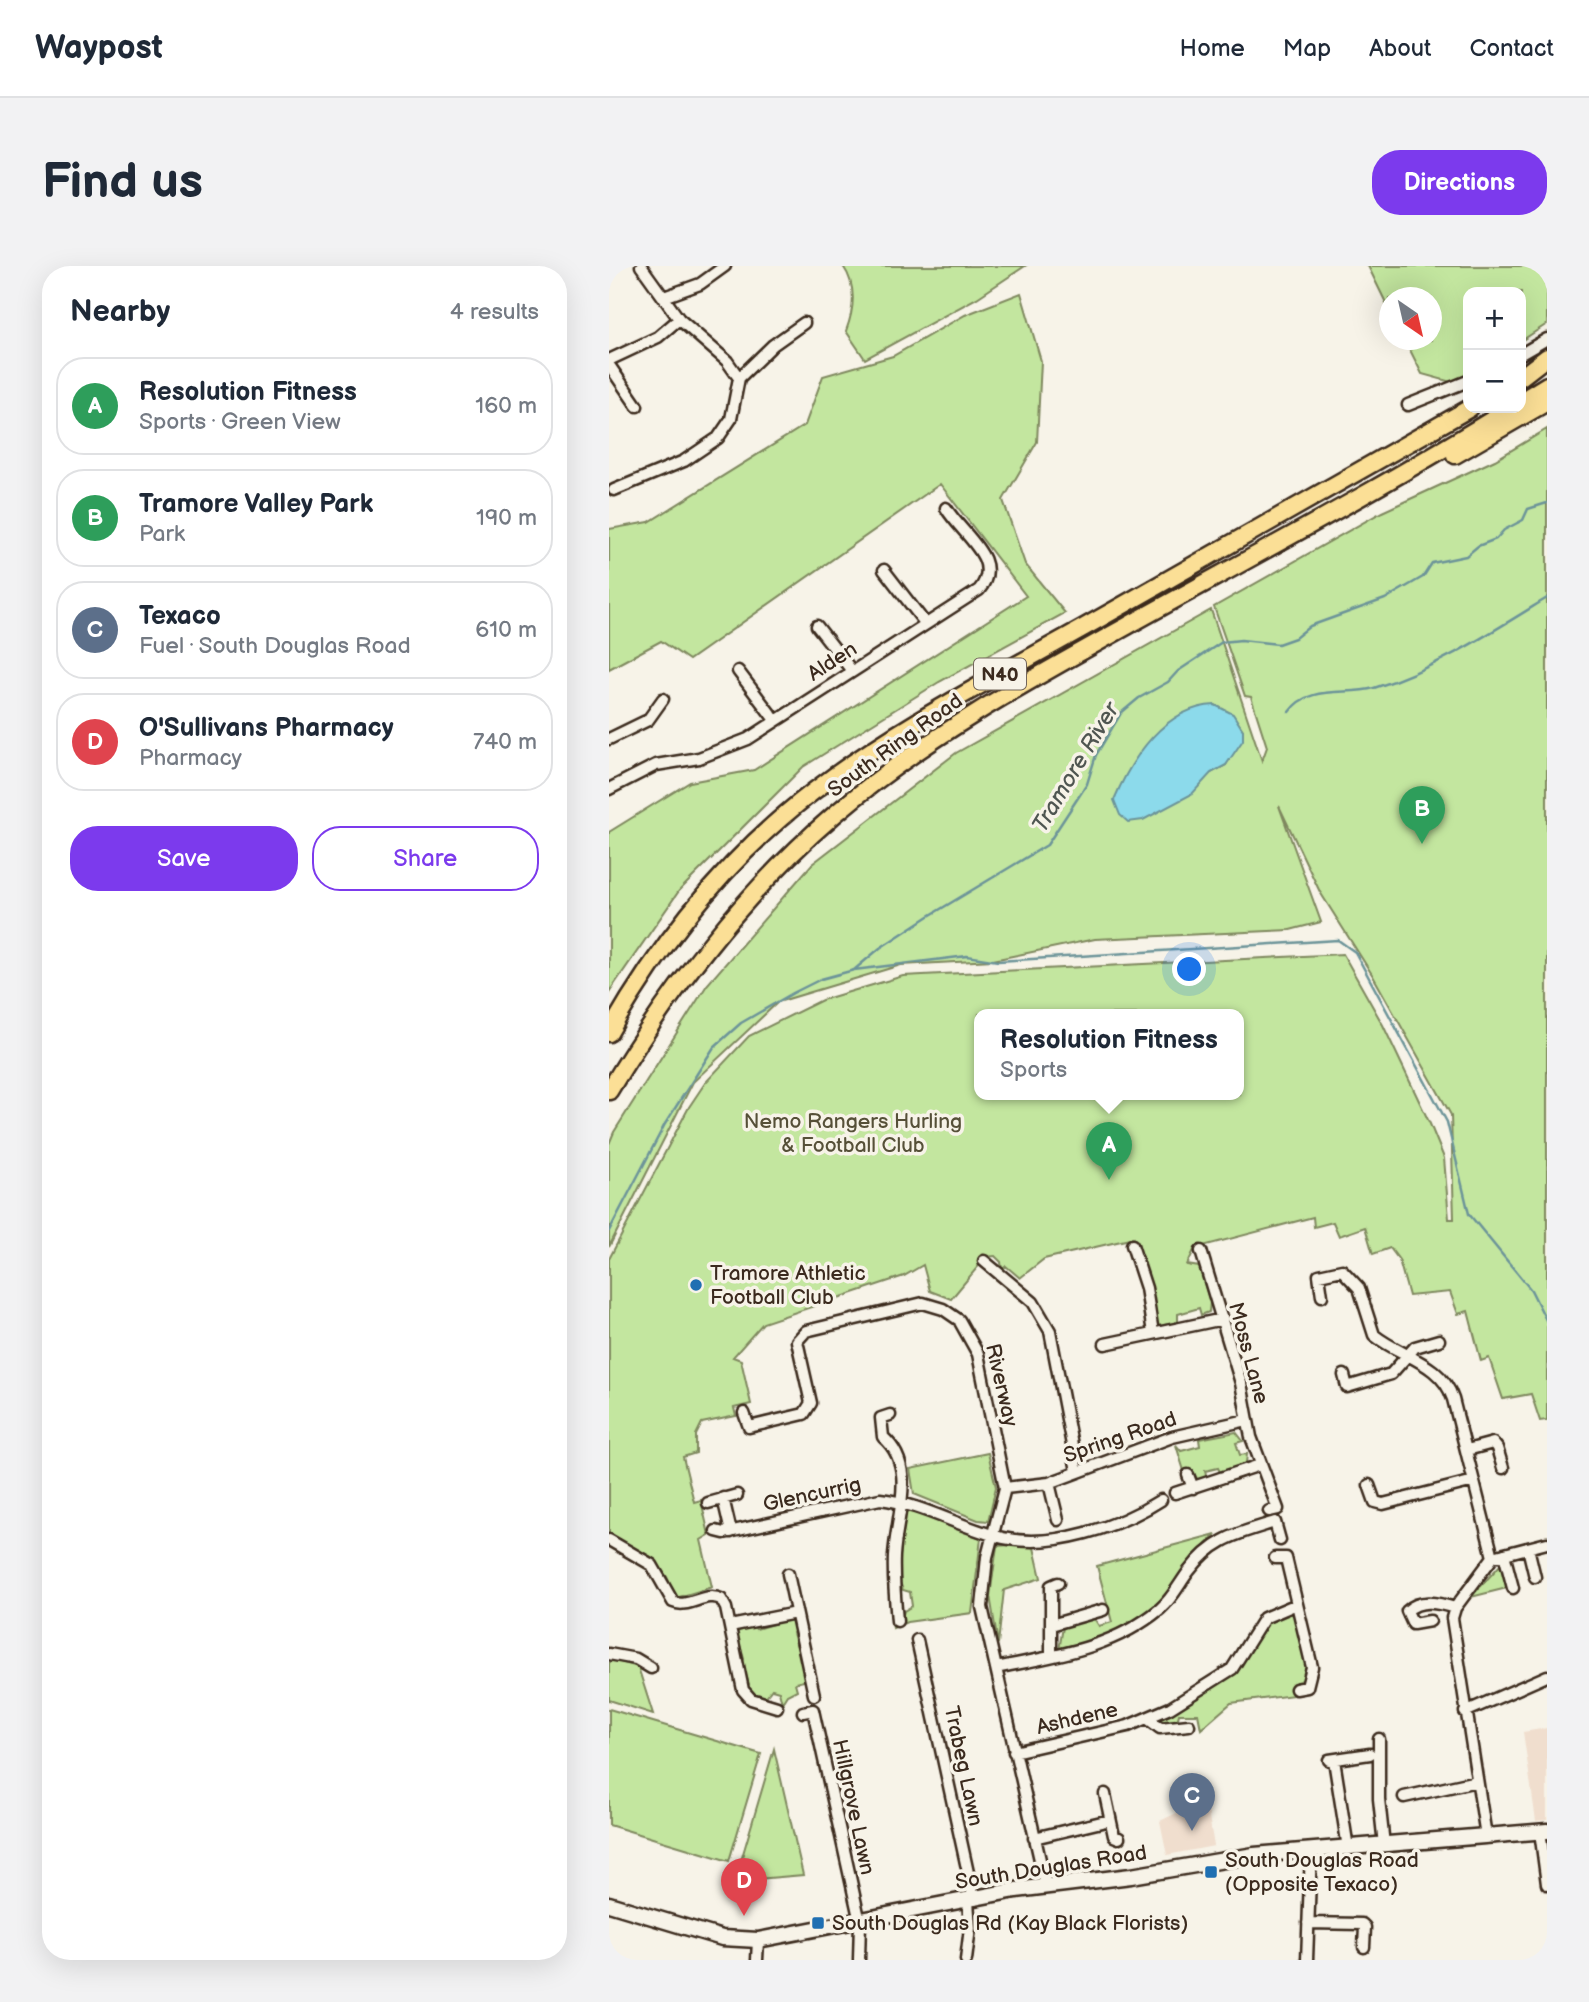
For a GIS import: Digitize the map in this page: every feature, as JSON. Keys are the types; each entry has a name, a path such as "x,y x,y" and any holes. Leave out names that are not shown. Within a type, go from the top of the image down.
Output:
{"highway":[{"path":"1526,375 1547,360"},
{"path":"1526,398 1547,385"},
{"path":"1301,529 1374,498 1547,402"},
{"name":"South Ring Road","path":"609,1033 639,981 718,879 771,827 814,791 860,758 961,695 1463,412"},
{"name":"South Ring Road","path":"609,1091 642,1037 713,940 755,891 834,815 974,712 1502,413"}],"main road":[{"name":"South Douglas Road","path":"609,1904 722,1938 758,1940 860,1923 1046,1885 1131,1876 1261,1854 1544,1831"}],"street":[{"path":"641,266 679,319 727,361 739,378"},
{"path":"664,297 700,284 725,266"},
{"path":"637,406 609,362 658,337 679,319"},
{"path":"614,490 684,461 718,438 731,419 739,378 773,345 804,323"},
{"path":"1526,351 1547,339"},
{"path":"1408,405 1463,383"},
{"name":"Alden","path":"609,789 656,765 699,758 726,750 748,739 978,590 987,581 989,568 984,555 957,517 946,508"},
{"path":"884,570 925,623"},
{"path":"817,626 852,671"},
{"path":"738,671 744,686 775,720"},
{"path":"609,739 648,720 663,699"},
{"path":"624,732 630,745"},
{"path":"1132,1245 1146,1288 1153,1333"},
{"name":"Moss Lane","path":"1201,1251 1207,1281 1223,1318 1241,1383 1247,1420 1260,1465 1269,1481 1277,1509 1269,1511"},
{"path":"984,1261 1033,1303 1050,1331 1077,1471"},
{"path":"1322,1296 1319,1275 1342,1270 1359,1288 1374,1335 1430,1367 1446,1385 1467,1450 1493,1557"},
{"name":"Riverway","path":"744,1413 749,1427 804,1414 811,1403 797,1341 806,1331 923,1303 943,1309 959,1321 971,1338 978,1354 1005,1488"},
{"path":"1105,1344 1223,1318"},
{"path":"1343,1375 1347,1387 1379,1379 1394,1371 1415,1347 1439,1340"},
{"path":"890,1415 881,1418 883,1437 895,1447 903,1473 895,1553 897,1621"},
{"name":"Spring Road","path":"1005,1488 1049,1483 1172,1437 1247,1420"},
{"path":"1467,1450 1493,1443 1503,1468"},
{"path":"1175,1493 1260,1465"},
{"path":"1188,1475 1193,1488"},
{"path":"1369,1485 1375,1502 1383,1504 1474,1481"},
{"path":"1049,1483 1058,1520"},
{"path":"1005,1488 981,1597 1046,1885"},
{"name":"Glencurrig","path":"708,1503 737,1495"},
{"path":"723,1499 731,1532"},
{"name":"Glencurrig","path":"716,1531 731,1532 880,1499 902,1502 1009,1539 1065,1538 1122,1521 1161,1500"},
{"path":"996,1668 1103,1644 1148,1618 1168,1601 1200,1556 1223,1538 1275,1522 1280,1540"},
{"path":"609,1539 652,1565 670,1599 681,1605 716,1596 724,1603 743,1690 758,1702 777,1707"},
{"path":"1486,1836 1452,1618 1455,1608 1493,1557 1547,1543"},
{"path":"1528,1548 1535,1577"},
{"path":"1504,1554 1513,1588"},
{"path":"1276,1558 1286,1558 1312,1674 1307,1687 1296,1689"},
{"path":"788,1574 814,1695"},
{"path":"1051,1656 1051,1586 1058,1583"},
{"path":"1430,1621 1411,1623 1408,1609 1431,1602 1455,1608"},
{"name":"Ashdene","path":"1014,1752 1126,1727 1148,1719 1229,1673 1261,1620 1297,1604"},
{"path":"1051,1625 1103,1610"},
{"path":"730,1626 796,1613"},
{"name":"Trabeg Lawn","path":"917,1640 971,1900 966,1960"},
{"path":"609,1654 636,1659 651,1668"},
{"path":"1465,1712 1547,1676"},
{"name":"Hillgrove Lawn","path":"803,1712 813,1710 860,1923"},
{"name":"Ashdene","path":"1148,1719 1160,1728 1189,1725"},
{"path":"1379,1739 1379,1799 1384,1845"},
{"path":"1348,1848 1331,1760 1370,1754"},
{"path":"1404,1797 1477,1781"},
{"path":"1105,1794 1114,1836 1119,1838"},
{"path":"1034,1838 1110,1820"},
{"path":"1544,1831 1547,1884"},
{"path":"1307,1960 1311,1850"},
{"path":"859,1960 860,1923"},
{"path":"1308,1923 1360,1924 1365,1927 1364,1947"},
{"path":"757,1960 758,1940"}],"shaded area":[{"path":"1547,1728 1547,1820 1536,1821 1523,1732"},
{"path":"1206,1799 1214,1846 1167,1855 1160,1821"}],"green space":[{"path":"843,266 1025,266 977,298 865,359 846,331 853,298 851,282"},
{"path":"1368,266 1547,266 1547,324 1526,338 1526,287 1463,287 1463,376 1451,382 1422,374 1410,350 1442,350 1442,287 1379,289"},
{"path":"1021,293 1041,361 1037,442 1003,500 1025,564 1065,613 939,682 803,767 679,891 609,992 609,832 690,782 754,770 1026,596 940,484 689,660 661,641 609,669 609,529 649,522 805,425 823,376 893,356 965,315"},
{"name":"Nemo Rangers Hurling & Football Club","path":"1547,429 1547,1420 1540,1421 1531,1394 1503,1399 1489,1358 1481,1361 1468,1311 1458,1314 1450,1292 1409,1296 1399,1260 1390,1248 1373,1254 1365,1227 1339,1236 1333,1222 1314,1227 1313,1217 1195,1248 1187,1265 1199,1267 1210,1302 1209,1312 1201,1315 1199,1308 1178,1314 1178,1322 1159,1326 1155,1322 1134,1238 1044,1259 1020,1278 1006,1266 1002,1270 1001,1262 995,1256 986,1257 951,1299 930,1291 923,1265 904,1276 763,1323 733,1357 741,1360 751,1404 734,1408 736,1416 702,1423 696,1435 696,1453 683,1457 694,1502 701,1500 709,1535 701,1540 712,1587 676,1598 667,1577 653,1558 609,1534 609,1259 689,1107 705,1083 749,1036 822,1000 903,976 1343,954 1383,1025 1430,1124 1444,1158 1449,1219 1454,1219 1451,1115 1373,976 1320,892 1279,806 1321,922 1290,930 1095,939 993,960 901,965 778,1002 693,1082 609,1247 609,1144 614,1132 707,985 812,864 956,753 1211,610 1262,761 1267,747 1251,697 1245,696 1214,607 1382,512 1495,460","holes":["1215,705 1232,714 1243,730 1226,765 1211,773"]},
{"path":"1236,1432 1243,1441 1236,1443 1240,1455 1247,1454 1246,1463 1221,1474 1218,1468 1205,1471 1207,1479 1197,1479 1193,1471 1185,1474 1176,1445 1181,1451 1200,1446 1199,1439"},
{"path":"988,1453 996,1487 988,1521 978,1520 914,1494 910,1469"},
{"path":"911,1509 981,1538 972,1613 907,1622 893,1628 892,1623 901,1620 904,1611 912,1606 910,1592 903,1590 898,1577 904,1515"},
{"path":"1216,1534 1197,1554 1172,1590 1149,1613 1105,1636 1059,1650 1063,1627 1094,1618 1099,1626 1112,1622 1097,1566"},
{"path":"1033,1543 1041,1578 1004,1590 998,1644 990,1596 997,1546"},
{"path":"1501,1564 1507,1588 1471,1597"},
{"path":"1289,1612 1294,1616 1301,1632 1306,1663 1305,1679 1293,1684 1294,1695 1231,1703 1201,1729 1198,1714 1179,1714 1177,1722 1163,1724 1159,1721 1235,1673 1266,1621"},
{"path":"789,1619 795,1623 796,1631 793,1633 805,1675 804,1681 795,1683 797,1690 787,1695 782,1703 779,1691 772,1689 765,1698 756,1696 746,1687 749,1684 736,1632"},
{"path":"613,1660 638,1667 653,1714 609,1700 609,1663"},
{"path":"609,1709 761,1754 729,1861 609,1825"},
{"path":"774,1749 803,1875 735,1881"}],"water":[{"path":"1215,705 1233,714 1243,730 1243,740 1226,765 1211,773 1192,794 1143,820 1128,822 1120,815 1114,800 1130,767 1152,737 1181,715 1197,708"}],"waterway":[{"name":"Tramore River","path":"609,1231 665,1124 714,1047 741,1023 793,993 821,979 854,970 880,948 929,916 1047,845 1087,784 1096,755 1121,713 1139,698 1168,682 1178,671 1222,642 1241,640 1278,644 1295,638 1310,626 1385,599 1423,577 1432,563 1466,556 1523,520 1528,509 1547,503"},
{"path":"1289,712 1297,703 1317,694 1374,688 1420,670 1464,648 1547,598"},
{"path":"854,970 967,956 998,961 1338,940 1355,952 1447,1122 1469,1214 1531,1290 1547,1322"}],"place":[{"name":"Tramore Valley Park","path":"1422,844"},
{"name":"Resolution Fitness","path":"1109,1180"},
{"name":"Tramore Athletic Football Club","path":"696,1285"},
{"name":"Texaco","path":"1192,1831"},
{"name":"South Douglas Road (Opposite Texaco)","path":"1211,1872"},
{"name":"O'Sullivans Pharmacy","path":"744,1916"},
{"name":"South Douglas Rd (Kay Black Florists)","path":"818,1923"}]}
